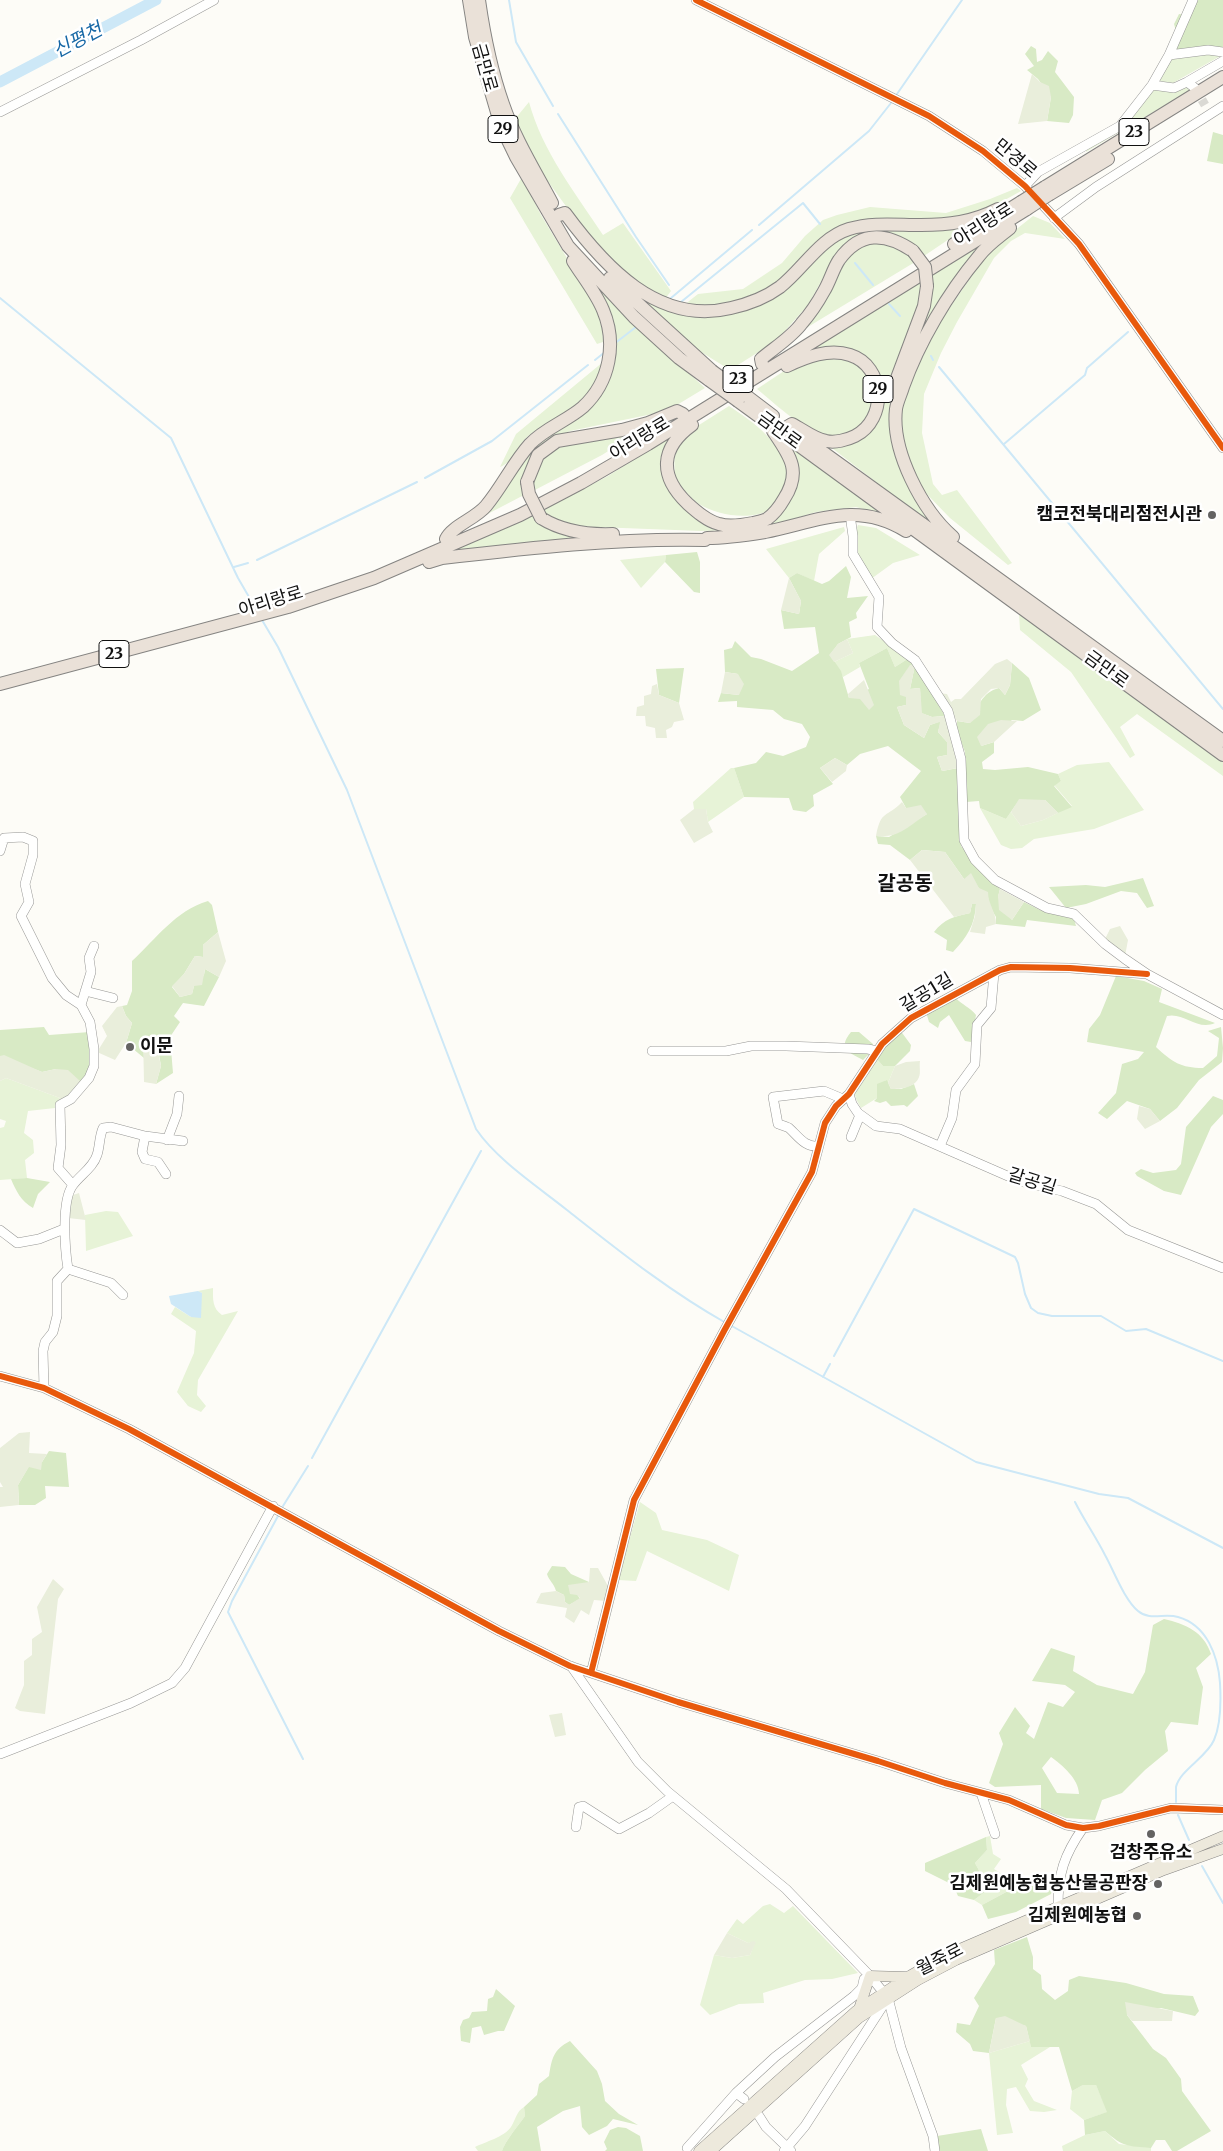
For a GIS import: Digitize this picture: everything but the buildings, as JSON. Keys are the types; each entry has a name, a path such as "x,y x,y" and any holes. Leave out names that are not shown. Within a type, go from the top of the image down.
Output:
{"highway":[{"name":"금만로","path":"469,0 474,37 501,126 516,157 568,246 634,317 679,358 710,376 787,427 1223,741"},
{"name":"금만로","path":"479,0 483,32 503,104 522,146 559,215 588,257 710,376"},
{"name":"아리랑로","path":"286,603 446,539 545,494 620,452 765,367 1022,207 1223,77"},
{"name":"아리랑로","path":"1048,190 1223,87"},
{"path":"559,215 565,213 586,242 610,268 650,297 659,302 686,310 706,311 726,309 763,298 791,279 818,249 848,230 876,223 943,225 969,221 1013,201 1022,207 1026,216 989,245 959,283 924,338 906,377 896,408"},
{"path":"765,367 761,359 802,325 824,292 838,261 848,249 862,239 874,237 895,240 913,251 925,267 927,286 924,306 897,378 897,443 914,486 944,530 977,558 975,561"},
{"name":"29","path":"446,539 449,533 477,516 487,505 530,444 550,428 581,409 590,400 606,372 611,356 609,330 603,309 564,246 568,246"},
{"name":"29","path":"765,367 776,371 800,360 826,353 839,352 852,355 869,368 877,384 879,396 876,414 871,423 850,439 825,441 792,424 787,427"},
{"name":"아리랑로","path":"0,684 286,603 403,566 520,515 582,483 701,411 765,367"},
{"name":"금만로","path":"743,399 768,423 1223,755"},
{"path":"683,414 676,411 648,423 622,430 557,441 538,455 527,482 528,494 541,518 556,528 600,534 704,536 707,538"},
{"path":"701,411 699,419 681,432 671,446 666,461 668,477 677,494 697,512 719,524 744,525 766,520 780,506 791,488 795,470 787,452 768,423"},
{"path":"403,566 410,569 442,558 540,546 652,539 705,540 707,538 725,538 765,532 831,515 860,514 896,525 934,549 937,546"},
{"name":"아리랑로","path":"0,676 226,620"}],"main road":[{"name":"월죽로","path":"711,2151 907,1977 948,1954 1223,1836"},
{"name":"월죽로","path":"698,2151 859,2009 956,1960 1164,1870 1223,1848"},
{"path":"859,2009 868,1974 907,1977"}],"street":[{"path":"0,112 141,40 214,0"},
{"name":"만경로","path":"696,0 929,116 983,151 1025,186 1078,244 1223,448"},
{"path":"1025,186 1038,172 1120,126 1152,84 1170,55 1193,0"},
{"path":"1170,55 1208,50 1223,52"},
{"path":"1152,84 1174,88 1191,85 1223,61"},
{"path":"1205,106 1207,110 1221,110"},
{"path":"1054,218 1096,187 1221,110"},
{"path":"851,522 853,554 879,597 877,627 892,643 914,660 948,711 961,759 964,840 975,860 995,880 1047,908 1074,914 1105,944 1148,974 1223,1015"},
{"path":"0,851 4,838 22,837 33,841 32,855 25,884 29,902 21,916 52,978 66,995 81,1004 90,1022 94,1049 94,1066 89,1078 71,1100 60,1105 59,1114 61,1144 58,1168 73,1185"},
{"path":"81,1004 91,972 89,958 94,946"},
{"name":"갈공1길","path":"590,1673 634,1500 724,1331 812,1172 825,1123 882,1044 911,1018 994,973 1011,968 1078,968 1148,974"},
{"path":"940,1146 952,1118 956,1090 975,1064 977,1025 991,1008 994,973"},
{"path":"85,991 112,998"},
{"path":"652,1051 726,1051 751,1046 786,1046 868,1049 877,1052"},
{"path":"819,1146 813,1147 807,1144 788,1128 778,1124 773,1097 824,1091 846,1096 860,1115 851,1137"},
{"path":"167,1140 176,1114 179,1096"},
{"name":"갈공길","path":"860,1115 876,1126 900,1129 1019,1181 1062,1191 1096,1204 1128,1230 1223,1268"},
{"path":"44,1388 44,1342 52,1332 57,1316 57,1281 68,1269 64,1229 66,1206 73,1185 85,1174 97,1156 103,1128 111,1127 146,1136 183,1141"},
{"path":"146,1136 142,1152 145,1159 158,1162 166,1174"},
{"path":"0,1230 17,1243 39,1239 64,1229"},
{"path":"68,1269 111,1282 123,1295"},
{"path":"0,1376 44,1388 129,1429 499,1631 570,1666 678,1702 1023,1805 1066,1825 1083,1828 1121,1822 1171,1808 1223,1810"},
{"path":"0,1754 131,1703 172,1684 184,1668 273,1506"},
{"path":"570,1666 638,1762 673,1796 786,1889 868,1974 885,1996 901,2048 933,2136 935,2151"},
{"path":"981,1792 995,1834"},
{"path":"576,1827 579,1807 583,1806 619,1829 649,1813 673,1796"},
{"path":"1058,1906 1058,1882 1074,1841 1083,1828"},
{"path":"687,2148 736,2092 775,2057 854,1996 862,1988 868,1974"},
{"path":"759,2116 766,2127 788,2150 874,2022 885,1996"},
{"path":"736,2092 744,2099"}],"green space":[{"path":"1197,0 1223,0 1223,49 1206,46 1176,50 1179,42 1174,24 1179,14 1187,15"},
{"path":"1031,46 1036,49 1037,62 1042,60 1048,51 1058,61 1055,72 1074,97 1073,115 1069,123 1047,121 1051,97 1038,79 1027,70 1034,66 1025,54"},
{"path":"1222,55 1173,83 1158,81 1172,59"},
{"path":"1032,74 1040,82 1049,86 1051,97 1047,121 1018,124"},
{"path":"1187,85 1192,89 1086,152 1087,148 1124,125 1152,88"},
{"path":"529,102 542,138 551,155 603,235 623,223 671,291 665,299 628,278 590,239 541,172 515,119"},
{"path":"1213,132 1223,135 1223,164 1207,161"},
{"path":"522,177 541,215 594,303 602,320 603,342 597,344 510,198"},
{"path":"1017,188 1021,191 994,206 959,218 843,226 775,285 745,300 709,307 684,305 698,294 743,289 782,263 805,236 823,220 837,215 870,207 946,213"},
{"path":"1033,216 1050,223 1065,239 1025,233 1011,241 994,258 941,353 924,394 922,433 933,484 942,495 957,490 1012,563 1008,565 950,518 916,483 902,443 900,409 913,371 942,319 989,251"},
{"path":"970,225 924,256 879,233 833,260 808,305 776,341 730,370 698,350 624,287 679,314 732,314 773,298 821,254 844,236 869,228"},
{"path":"988,238 912,355 932,274"},
{"path":"881,242 899,246 915,262 793,336 846,260 858,246"},
{"path":"920,281 920,299 893,435 903,476 930,518 929,523 819,438 840,448 859,438 882,398 867,360 804,352"},
{"path":"593,282 634,323 705,388 667,411 570,431 540,446 531,458 524,495 480,518 530,448 593,403 615,363 613,322"},
{"path":"819,358 855,361 871,379 874,402 871,412 860,428 852,434 832,437 811,430 792,418 757,389 784,371"},
{"path":"603,362 600,373 590,391 566,412 528,436 509,461 500,467 516,434"},
{"path":"729,406 766,434 774,443 785,463 787,477 784,490 772,508 761,513 743,516 724,514 706,508 692,499 675,479 674,451 699,425"},
{"path":"648,426 602,455 533,491 539,462 544,454 552,449 577,440"},
{"path":"672,435 662,464 671,494 705,521 756,526 794,493 783,438 888,516 856,507 816,512 786,521 743,530 701,531 570,526 546,515 543,510 608,476"},
{"path":"534,514 599,537 452,551"},
{"path":"858,525 876,528 920,555 893,563 871,579 856,546 855,539"},
{"path":"844,527 845,531 819,554 814,581 797,573 789,578 766,549"},
{"path":"697,552 700,562 700,593 694,592 665,562 666,555"},
{"path":"666,555 665,562 641,588 620,560"},
{"path":"846,566 851,577 847,598 868,596 856,613 857,618 849,622 851,637 838,644 830,655 841,671 849,698 869,689 859,663 887,648 895,667 909,658 915,665 906,697 906,705 897,707 904,725 924,738 930,725 941,721 938,732 947,742 947,755 937,757 942,771 958,768 961,846 1000,889 998,897 1012,920 1024,902 1040,910 1074,919 1076,926 1027,920 1025,927 996,924 996,917 979,888 964,879 945,852 922,850 910,860 890,845 878,844 876,836 889,837 927,814 906,808 900,797 921,771 888,746 860,754 847,765 835,758 820,768 833,784 813,795 814,806 806,812 793,810 789,798 744,797 734,768 756,763 766,752 783,756 806,747 810,737 802,724 784,719 773,710 737,707 737,701 718,702 721,693 739,695 738,674 725,672 724,650 732,648 735,641 751,657 792,671 819,653 815,627 784,629 781,610 799,614 801,601 789,578 797,573 822,584 829,581"},
{"path":"789,578 801,601 799,614 781,610"},
{"path":"1019,613 1223,761 1223,776 1137,714 1120,727 1135,755 1130,758 1071,672 1020,630"},
{"path":"875,635 909,658 895,667 887,648 859,663 860,667 843,677 834,662 853,653 847,639"},
{"path":"847,639 853,653 834,662 829,655 838,644"},
{"path":"1007,659 1012,663 1010,685 1005,695 999,688 991,689 981,699 980,715 970,723 957,721 938,693 947,694 951,702 955,699 961,699 995,664"},
{"path":"1012,663 1029,678 1041,710 1023,721 1012,720 981,746 994,742 994,753 982,762 983,769 995,770 1028,767 1058,774 1061,781 1054,786 1072,807 1058,813 1045,800 1015,806 1006,819 980,808 979,801 966,802 965,752 957,731 957,721 970,723 981,701 993,690 999,688 1005,695 1010,685"},
{"path":"910,665 915,665 910,689 920,688 922,713 932,717 945,716 955,746 958,768 942,771 937,757 947,755 947,742 938,732 940,722 930,725 924,738 904,725 897,707 906,705 906,697 900,695 899,681"},
{"path":"915,665 945,716 932,717 921,713 920,688 910,689"},
{"path":"684,668 679,703 659,695 656,669"},
{"path":"725,672 738,674 744,684 739,695 721,693"},
{"path":"864,680 874,705 869,710 860,699 849,698 848,694"},
{"path":"657,684 659,695 679,703 684,720 674,722 672,727 666,730 667,738 656,738 655,728 646,726 645,716 636,716 637,707 644,705 644,696 651,694 652,686"},
{"path":"1001,720 1017,721 994,742 981,746 977,737 988,724"},
{"path":"835,758 847,765 846,771 832,782 820,768"},
{"path":"1109,762 1144,810 1094,829 1034,839 1022,848 1011,849 1001,845 980,808 1006,819 1011,812 1021,826 1043,820 1072,806 1054,785 1061,781 1058,774 1077,765"},
{"path":"731,768 734,768 744,797 708,822 706,809 694,809 693,802"},
{"path":"1019,799 1045,800 1058,813 1043,820 1021,826 1011,812"},
{"path":"902,802 906,808 921,805 927,814 897,833 876,836 882,818"},
{"path":"694,809 706,809 708,822 713,832 694,843 680,820"},
{"path":"922,850 945,852 964,879 971,873 979,888 988,892 996,924 986,927 985,934 970,932 975,916 976,904 972,904 970,913 954,917 910,860"},
{"path":"1143,878 1154,906 1147,908 1137,893 1121,891 1086,904 1066,908 1049,887 1086,885 1105,887"},
{"path":"1000,889 1024,902 1012,920 999,910 998,896"},
{"path":"208,901 212,905 218,932 203,945 203,957 195,956 184,974 172,987 180,997 192,994 194,986 204,975 205,969 219,977 204,1006 183,1003 174,1016 180,1022 170,1037 173,1073 156,1084 161,1066 156,1037 143,1036 144,1058 126,1043 132,1023 126,1016 122,1006 127,1005 132,991 132,961 176,918"},
{"path":"972,904 976,904 974,918 969,930 953,952 946,950 947,940 934,932 950,919 970,913"},
{"path":"1120,926 1128,940 1125,956 1105,939 1110,929"},
{"path":"218,932 226,961 219,977 205,969 202,985 194,986 192,994 180,997 172,986 184,974 195,956 203,957 203,945"},
{"path":"1116,976 1144,981 1162,989 1159,1002 1215,1023 1202,1025 1173,1015 1167,1016 1156,1047 1177,1063 1189,1067 1203,1068 1217,1056 1219,1038 1208,1031 1221,1027 1222,1062 1199,1080 1177,1108 1160,1121 1150,1109 1127,1101 1107,1119 1098,1113 1116,1093 1122,1064 1138,1059 1144,1052 1087,1042 1089,1029 1100,1015"},
{"path":"956,998 976,1015 971,1042 965,1041 949,1015 940,1022 938,1028 929,1022 926,1012"},
{"path":"122,1006 126,1016 132,1023 126,1043 115,1060 97,1052 107,1036 102,1026 117,1007"},
{"path":"44,1027 49,1035 90,1032 91,1066 81,1086 56,1069 42,1072 0,1056 0,1030"},
{"path":"900,1030 911,1045 910,1051 895,1066 883,1066 876,1058 884,1046"},
{"path":"851,1032 859,1032 873,1044 872,1051 863,1060 846,1049 845,1042"},
{"path":"143,1036 155,1037 161,1066 156,1084 144,1082"},
{"path":"4,1055 42,1072 56,1069 68,1070 80,1081 81,1086 68,1098 58,1103 60,1098 6,1078 0,1081 0,1056"},
{"path":"876,1058 883,1066 895,1066 888,1083 886,1080 877,1098 861,1108 854,1091"},
{"path":"920,1061 920,1075 914,1084 903,1088 891,1089 888,1083 895,1066 906,1062"},
{"path":"6,1078 60,1098 55,1108 28,1111 24,1133 33,1140 34,1153 25,1160 27,1178 0,1180 0,1128 4,1127 6,1121 0,1119 0,1081"},
{"path":"887,1080 891,1089 901,1089 914,1084 918,1096 907,1107 904,1105 891,1106 886,1101 880,1103 874,1101 877,1098 877,1084"},
{"path":"1213,1096 1223,1100 1223,1114 1211,1127 1181,1195 1164,1191 1137,1176 1135,1173 1141,1169 1153,1173 1176,1170 1181,1164 1186,1127"},
{"path":"1139,1106 1150,1109 1160,1121 1145,1129 1137,1119"},
{"path":"27,1178 50,1182 38,1194 33,1208 19,1195 11,1179"},
{"path":"79,1193 86,1220 68,1218 70,1196"},
{"path":"106,1211 118,1212 133,1236 86,1251 85,1215"},
{"path":"213,1288 216,1309 222,1315 238,1311 198,1380 197,1395 206,1406 201,1412 188,1406 177,1392 194,1353 196,1331 171,1314 175,1307 191,1317 202,1293 198,1291"},
{"path":"30,1432 29,1453 47,1454 42,1462 41,1470 29,1467 18,1485 19,1505 0,1507 0,1487 3,1487 0,1482 0,1448 19,1433"},
{"path":"49,1451 66,1453 69,1487 45,1486 46,1498 35,1505 19,1505 18,1485 29,1466 42,1462"},
{"path":"640,1502 656,1513 662,1530 707,1540 739,1555 729,1591 647,1551 636,1581 618,1580"},
{"path":"552,1566 565,1567 571,1574 589,1582 577,1594 580,1599 569,1605 565,1602 564,1595 556,1591 547,1574"},
{"path":"590,1568 598,1568 608,1586 606,1601 594,1600 589,1615 581,1610 574,1623 565,1617 567,1608 536,1603 541,1593 556,1591 564,1595 565,1602 569,1605 580,1598 577,1595 570,1594 568,1585 589,1582"},
{"path":"53,1579 64,1589 58,1599 45,1714 20,1711 15,1708 24,1685 24,1661 32,1655 32,1639 42,1632 37,1607"},
{"path":"1164,1619 1180,1623 1193,1630 1208,1646 1211,1654 1196,1668 1203,1687 1198,1725 1171,1722 1165,1731 1168,1751 1122,1793 1102,1800 1095,1820 1066,1818 1041,1809 1041,1785 995,1787 989,1783 1003,1744 999,1733 1015,1707 1030,1726 1026,1733 1034,1739 1048,1702 1063,1707 1075,1692 1065,1685 1032,1681 1051,1648 1075,1656 1073,1671 1097,1685 1133,1694 1145,1672 1153,1625","holes":["1051,1757 1065,1768 1073,1778 1079,1794 1057,1793 1042,1768"]},
{"path":"562,1713 566,1735 555,1737 549,1715"},
{"path":"990,1836 993,1854 1001,1859 994,1869 1023,1887 1010,1890 982,1905 974,1900 989,1889 975,1863 987,1850 986,1837"},
{"path":"986,1837 987,1850 975,1863 989,1889 974,1900 958,1896 953,1885 925,1871 925,1863"},
{"path":"1035,1876 1055,1880 1051,1894 1016,1912 988,1919 982,1905 1010,1890 1023,1887"},
{"path":"770,1904 784,1913 793,1906 858,1973 832,1979 805,1980 763,1993 764,2003 739,2004 710,2015 700,2005 714,1955 732,1958 750,1955 755,1942 748,1943 727,1933 737,1919 743,1924 763,1906"},
{"path":"727,1933 748,1943 756,1942 750,1955 732,1958 714,1955"},
{"path":"1027,1937 1033,1957 1033,1969 1041,1975 1042,1989 1055,2000 1068,1991 1069,1980 1079,1976 1126,1983 1164,1994 1193,1996 1199,2011 1195,2016 1161,2008 1127,2015 1153,2049 1166,2058 1181,2079 1182,2091 1211,2131 1177,2151 1172,2151 1165,2140 1156,2140 1151,2148 1126,2145 1105,2131 1085,2135 1084,2120 1107,2112 1096,2085 1083,2085 1072,2091 1059,2047 1031,2047 1026,2026 996,2018 989,2053 973,2051 970,2044 956,2032 957,2023 970,2025 979,2006 974,1998 995,1964 994,1950"},
{"path":"496,1989 515,2006 504,2031 484,2035 481,2026 472,2028 470,2043 461,2041 460,2027 463,2020 469,2018 472,2012 487,2011 488,1999 493,1997"},
{"path":"1125,2002 1173,2011 1172,2021 1132,2021 1127,2015"},
{"path":"1005,2016 1026,2026 1030,2041 989,2053 996,2018"},
{"path":"570,2041 597,2071 605,2101 619,2114 638,2125 613,2119 607,2126 589,2135 582,2127 580,2106 563,2111 537,2127 541,2151 502,2151 525,2116 524,2107 537,2095 539,2084 549,2076 554,2055"},
{"path":"1030,2041 1031,2047 1050,2047 1021,2065 1028,2079 1025,2086 1034,2101 1057,2110 1044,2112 1030,2111 1016,2087 1007,2089 1006,2105 1013,2133 997,2135 989,2053"},
{"path":"1083,2085 1096,2085 1108,2112 1084,2120 1070,2109 1072,2091"},
{"path":"524,2107 525,2116 502,2151 478,2151 475,2147 508,2131 518,2113"},
{"path":"618,2127 626,2128 640,2136 643,2151 605,2151 607,2149 604,2142 610,2130"},
{"path":"981,2129 988,2151 939,2151 937,2136"},
{"path":"1105,2131 1119,2144 1151,2148 1151,2151 1063,2151 1062,2146 1085,2135"}],"water":[{"path":"198,1291 202,1293 201,1318 191,1317 171,1304 169,1296"}],"waterway":[{"name":"신평천","path":"0,82 156,0"},
{"path":"509,0 516,42 553,106"},
{"path":"897,94 962,0"},
{"path":"759,225 869,131 891,103"},
{"path":"558,114 636,237 669,285"},
{"path":"681,302 803,203 820,224"},
{"path":"671,298 752,230"},
{"path":"855,263 873,285"},
{"path":"0,298 171,438 238,578 256,609"},
{"path":"889,304 900,316"},
{"path":"614,344 636,327"},
{"path":"1004,444 1085,375 1087,368 1128,332"},
{"path":"595,360 605,352"},
{"path":"931,356 933,360"},
{"path":"425,478 492,441 588,365"},
{"path":"939,367 1223,709"},
{"path":"257,560 417,482"},
{"path":"234,567 248,563"},
{"path":"262,620 278,647 347,790 476,1129 506,1162 605,1240 664,1284 726,1323"},
{"path":"312,1458 481,1151"},
{"path":"834,1356 914,1209 1015,1257 1025,1294 1031,1308 1038,1313 1052,1316 1101,1316 1126,1331 1146,1329 1223,1361"},
{"path":"730,1325 976,1462 1099,1494 1128,1498 1223,1548"},
{"path":"823,1377 830,1364"},
{"path":"283,1506 308,1466"},
{"path":"1075,1502 1133,1606 1147,1616 1173,1616 1188,1621 1204,1634 1217,1662 1220,1712 1216,1734 1211,1746 1178,1781 1176,1802"},
{"path":"278,1516 232,1601 228,1612 303,1759"},
{"path":"1178,1815 1189,1840"},
{"path":"1202,1866 1223,1903"}],"tunnel":[{"path":"1195,88 1205,105"}],"cycle path":[{"path":"696,0 929,116 983,151 1025,186 1079,244 1223,448"},
{"path":"591,1673 634,1500 724,1331 812,1172 825,1123 836,1106 849,1094 882,1044 911,1018 1000,970 1011,967 1070,968 1147,974"},
{"path":"0,1376 44,1388 129,1429 499,1631 570,1666 678,1702 878,1761 945,1783 1009,1800 1066,1825 1083,1828 1099,1826 1171,1808 1223,1810"}],"place":[{"name":"캠코전북대리점전시관","path":"1212,515"},
{"name":"이문","path":"130,1047"},
{"name":"검창주유소","path":"1151,1834"},
{"name":"김제원예농협농산물공판장","path":"1158,1884"},
{"name":"김제원예농협","path":"1137,1916"}],"district":[{"name":"갈공동","path":"905,884"}]}
